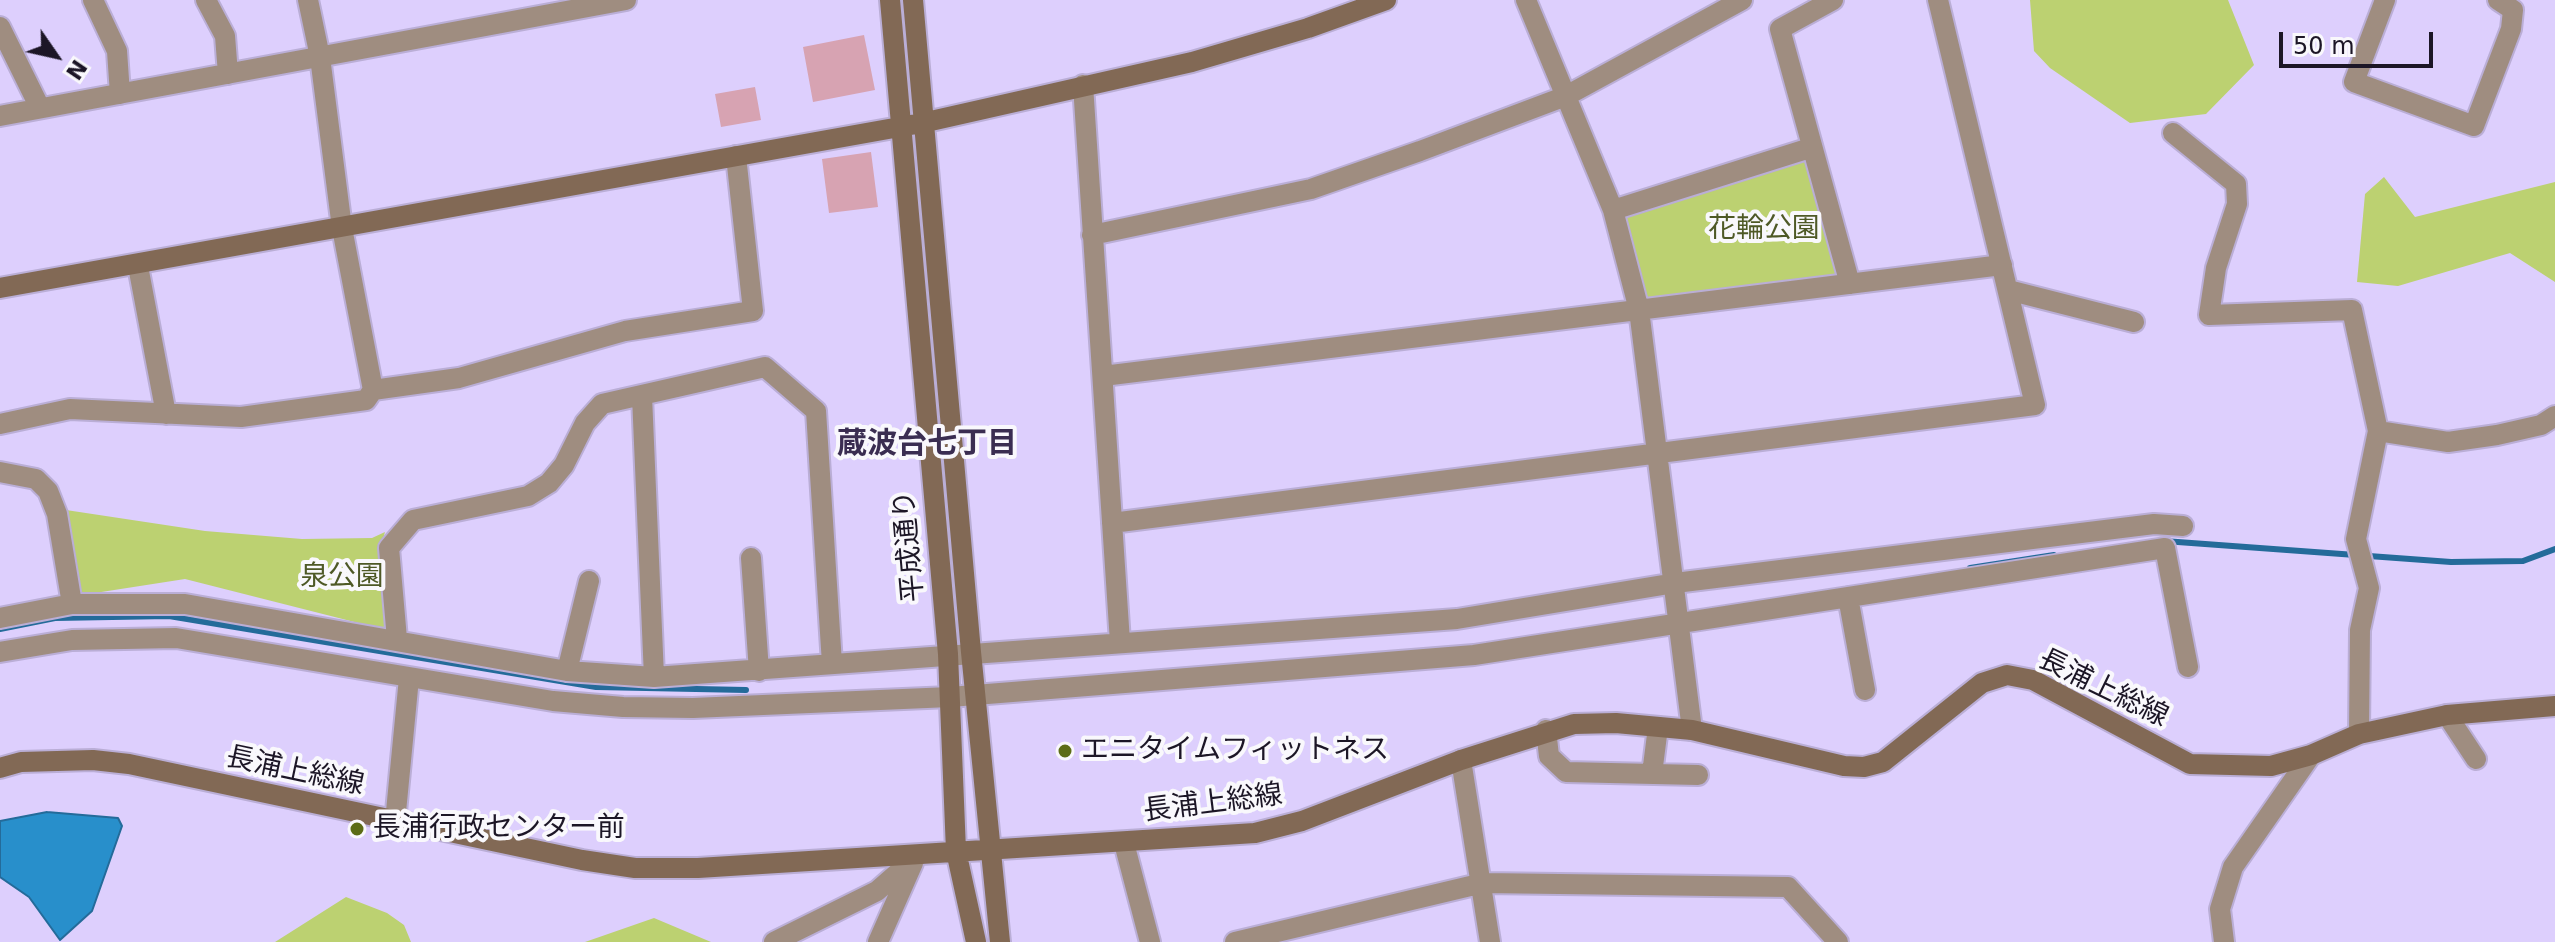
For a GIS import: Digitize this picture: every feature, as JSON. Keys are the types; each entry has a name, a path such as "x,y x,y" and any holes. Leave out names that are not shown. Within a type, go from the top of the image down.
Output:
{"street":[{"path":"93,0 117,51 120,94"},
{"path":"206,0 225,36 228,74"},
{"path":"0,424 70,409 241,417 366,400 373,390 342,228 320,57 308,0"},
{"path":"0,116 626,0"},
{"name":"平成通り","path":"890,0 948,654 956,851 976,942"},
{"name":"平成通り","path":"913,0 1000,942"},
{"path":"0,288 138,266 922,123 1192,62 1308,28 1386,0"},
{"path":"1526,0 1613,210 1639,310 1692,730"},
{"path":"1092,235 1311,189 1566,96 1742,0"},
{"path":"1833,0 1780,29 1810,148 1850,284"},
{"path":"1112,523 2035,405 1938,0"},
{"path":"2385,0 2354,82 2474,126 2511,29 2513,10 2498,0"},
{"path":"0,27 40,108"},
{"path":"1083,85 1120,642"},
{"path":"2173,133 2236,184 2237,204 2216,268 2209,315 2352,310 2378,431 2356,539 2369,588 2360,630 2359,734"},
{"path":"1613,210 1810,148"},
{"path":"373,390 459,378 625,331 753,311 736,156"},
{"path":"1103,376 2002,265"},
{"path":"138,266 166,414"},
{"path":"2008,290 2134,322"},
{"path":"397,639 389,548 413,520 528,496 549,483 564,465 593,411 602,404 765,367 816,411 832,664"},
{"path":"642,396 654,677"},
{"path":"2378,431 2448,442 2541,425 2555,416"},
{"path":"0,472 36,479 48,491 57,514 72,604"},
{"path":"0,618 72,604 185,604 434,645 567,671 654,677 1457,619 1675,583 2154,524 2183,526"},
{"path":"0,652 72,640 176,638 553,701 623,707 693,708 950,697 1474,655 2165,548 2188,667"},
{"path":"751,558 759,671"},
{"path":"567,671 589,581"},
{"path":"1848,597 1865,690"},
{"path":"395,822 418,680 434,645"},
{"name":"長浦上総線","path":"0,768 21,762 93,760 129,764 395,822 635,868 698,868 917,856 991,847 1124,843 1255,833 1317,816 1461,760 1546,730 1574,724 1616,723 1692,730 1844,766 1864,767 1883,762 1982,683 2007,675 2033,680 2190,764 2271,766 2311,755 2359,734 2447,715 2555,706"},
{"path":"2447,715 2476,759"},
{"path":"1652,774 1658,727"},
{"path":"1546,730 1549,756 1566,772 1698,775"},
{"path":"2224,942 2220,909 2233,867 2311,755"},
{"path":"1461,760 1490,942"},
{"path":"1124,843 1150,942"},
{"path":"774,942 877,891 917,856"},
{"path":"878,942 917,856"},
{"path":"1235,942 1483,883 1788,887 1838,942"}],"green space":[{"path":"2030,0 2228,0 2254,65 2206,114 2130,123 2050,68 2034,51"},
{"name":"花輪公園","path":"1810,148 1850,284 1639,310 1613,210"},
{"path":"2384,177 2415,217 2555,182 2555,282 2510,253 2398,286 2357,282 2365,194"},
{"name":"泉公園","path":"66,510 205,531 302,539 372,538 385,532 380,550 389,620 382,629 185,579 82,595"},
{"path":"346,897 387,913 404,925 411,942 275,942"},
{"path":"654,918 711,942 585,942"}],"water":[{"path":"47,812 118,818 122,826 92,911 60,940 29,897 0,877 0,821"}],"building":[{"path":"864,35 875,90 813,102 803,47"},
{"path":"755,87 761,120 721,127 715,94"},
{"path":"871,152 878,207 829,213 822,159"}],"waterway":[{"path":"2164,541 2451,562 2523,561 2555,549"},
{"path":"1970,568 2054,555"},
{"path":"0,629 55,618 169,616 596,687 746,690"}],"place":[{"name":"エニタイムフィットネス","path":"1065,751"},
{"name":"長浦行政センター前","path":"357,829"}],"district":[{"name":"蔵波台七丁目","path":"927,445"}]}
